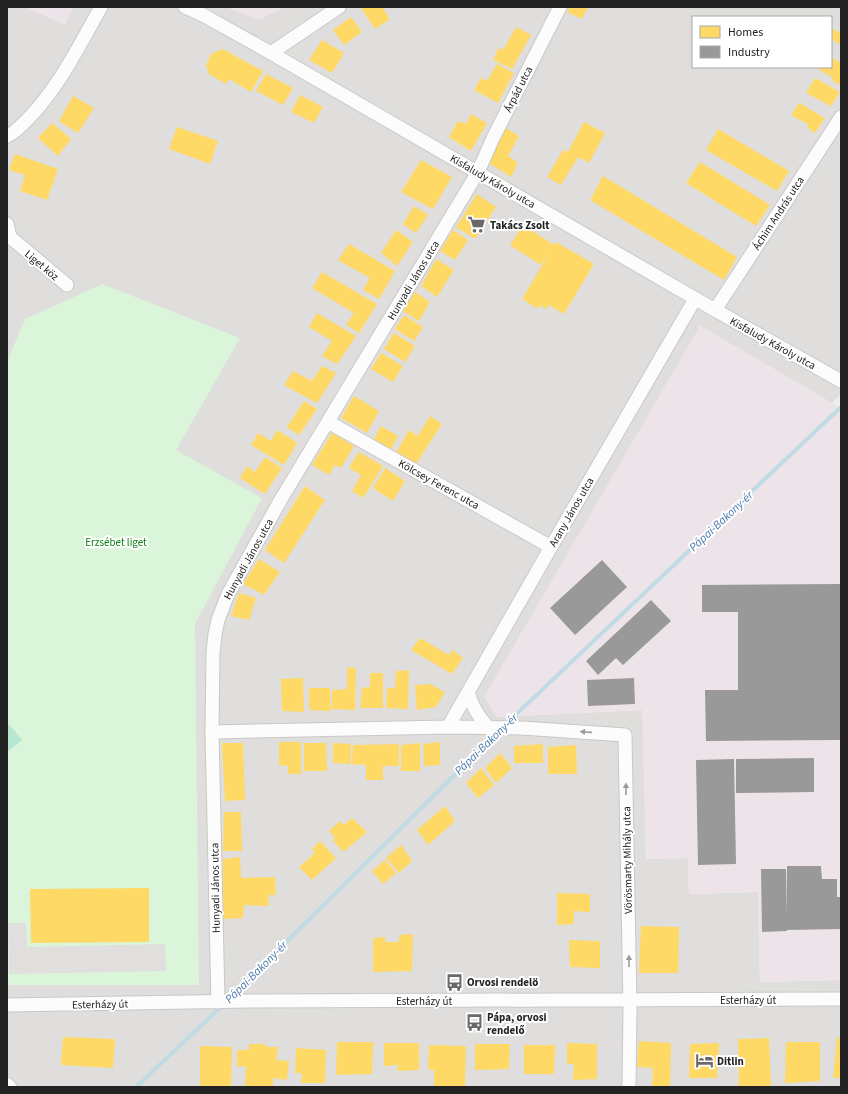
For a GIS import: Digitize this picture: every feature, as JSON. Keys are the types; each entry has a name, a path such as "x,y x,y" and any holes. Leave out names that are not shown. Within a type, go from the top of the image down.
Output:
{"street":[{"path":"7,136 13,134 37,110 67,66 101,7"},
{"name":"Kisfaludy Károly utca","path":"185,7 203,15 271,53 695,299 841,381"},
{"path":"271,53 339,7"},
{"name":"Árpád utca","path":"478,172 493,138 560,7"},
{"name":"Áchim András utca","path":"715,310 841,117"},
{"name":"Hunyadi János utca","path":"218,1002 212,732 214,640 222,606 280,502 478,172"},
{"name":"Liget köz","path":"7,224 10,237 67,286"},
{"name":"Arany János utca","path":"448,727 695,299"},
{"name":"Kölcsey Ferenc utca","path":"328,422 551,547"},
{"path":"468,692 471,704 480,719 489,728"},
{"path":"212,732 448,727 489,728"},
{"name":"Vörösmarty Mihály utca","path":"489,728 522,728 625,735 630,1000 629,1087"},
{"name":"Esterházy út","path":"7,1005 250,1001 841,999"},
{"path":"7,1084 10,1087"}],"shaded area":[{"path":"7,7 841,7 841,394 832,403 700,326 497,717 643,710 646,859 688,858 689,894 758,892 760,982 841,980 841,1087 7,1087"},
{"path":"25,7 73,7 65,25"},
{"path":"225,7 285,7 259,20"},
{"path":"700,326 841,408 841,980 760,982 758,892 689,894 688,858 646,859 642,710 497,717 484,697"},
{"path":"8,923 26,923 27,947 165,944 166,971 9,974"}],"green space":[{"name":"Erzsébet liget","path":"102,284 240,338 176,450 262,498 195,624 199,985 7,985 7,362 25,319"},
{"path":"7,722 22,740 7,752"}],"building: Homes":[{"path":"382,7 390,19 375,29 361,8"},
{"path":"570,7 588,7 582,19 567,12"},
{"path":"351,17 362,32 344,45 333,30"},
{"path":"516,27 531,35 512,69 493,60 499,48 503,50"},
{"path":"832,28 841,33 841,45 832,40"},
{"path":"322,40 344,53 332,73 309,60"},
{"path":"223,49 263,71 251,92 229,79 226,84 209,74 206,65 211,54"},
{"path":"832,58 841,63 841,86 832,80 833,78 817,68 832,68"},
{"path":"497,64 514,73 498,103 474,90 481,78 487,81"},
{"path":"266,74 293,88 283,105 256,91"},
{"path":"815,78 840,92 831,106 806,93"},
{"path":"300,95 323,107 314,123 291,112"},
{"path":"73,96 94,108 78,133 59,121"},
{"path":"799,103 825,118 815,133 807,127 809,125 791,115"},
{"path":"471,114 487,123 471,151 449,137 458,121 466,124"},
{"path":"584,122 605,133 589,163 578,157 561,185 547,177 563,150 568,152"},
{"path":"52,123 71,139 58,156 38,138"},
{"path":"177,127 218,141 210,164 169,149"},
{"path":"506,128 519,136 508,156 518,163 511,177 489,163"},
{"path":"718,129 789,171 777,191 706,150"},
{"path":"15,154 58,169 47,200 20,191 25,175 9,170"},
{"path":"421,160 452,177 433,209 401,192"},
{"path":"700,162 770,205 756,226 686,183"},
{"path":"603,176 737,257 724,280 590,200"},
{"path":"477,194 496,207 475,239 456,227"},
{"path":"414,206 428,215 416,233 403,224"},
{"path":"523,225 554,245 556,242 594,264 564,314 549,305 546,309 539,305 538,309 522,299 552,249 541,265 510,245"},
{"path":"396,230 413,242 397,266 381,253"},
{"path":"453,230 468,240 455,260 440,251"},
{"path":"349,244 395,271 379,299 363,290 370,278 338,260"},
{"path":"436,259 454,270 437,297 421,286"},
{"path":"322,272 377,304 359,333 346,325 354,313 312,288"},
{"path":"415,292 430,302 419,321 403,311"},
{"path":"317,313 356,336 337,364 322,356 332,341 309,327"},
{"path":"404,315 423,327 414,341 395,329"},
{"path":"394,333 415,346 405,362 384,349"},
{"path":"381,353 403,366 393,382 371,369"},
{"path":"322,366 336,373 317,403 284,385 293,371 312,381"},
{"path":"354,396 379,411 367,433 341,418"},
{"path":"304,401 317,409 299,435 287,427"},
{"path":"430,416 442,424 416,464 396,453 409,430 418,436"},
{"path":"381,426 398,436 390,451 373,441"},
{"path":"277,430 297,443 284,465 251,445 258,433 271,441"},
{"path":"332,433 354,446 341,468 335,465 329,475 312,465"},
{"path":"359,452 383,466 363,498 352,491 361,475 349,468"},
{"path":"265,457 282,468 265,494 240,478 247,466 255,472"},
{"path":"385,468 405,481 393,501 373,488"},
{"path":"305,486 325,500 284,563 265,550"},
{"path":"259,559 280,572 264,595 243,584"},
{"path":"239,593 256,598 249,620 231,616"},
{"path":"420,638 449,655 452,650 463,658 452,674 411,650"},
{"path":"347,667 356,668 355,710 332,709 332,690 347,689"},
{"path":"409,670 408,709 386,708 387,688 395,688 396,671"},
{"path":"370,673 383,673 383,708 360,708 362,688 370,687"},
{"path":"303,678 304,712 282,711 281,679"},
{"path":"430,684 445,692 436,707 417,710 415,685"},
{"path":"309,688 330,688 331,711 309,710"},
{"path":"279,742 301,742 301,774 288,774 288,766 279,765"},
{"path":"440,742 440,765 424,766 423,744"},
{"path":"222,743 243,743 245,800 225,801"},
{"path":"304,743 326,743 327,771 304,771"},
{"path":"333,743 351,744 351,764 333,763"},
{"path":"420,743 420,771 401,771 401,745"},
{"path":"399,744 399,766 383,766 383,780 366,780 366,765 352,764 353,745"},
{"path":"543,744 543,763 514,763 514,746"},
{"path":"576,745 577,774 548,774 548,747"},
{"path":"500,753 512,768 496,783 485,768"},
{"path":"481,768 494,785 478,798 466,783"},
{"path":"445,806 455,821 428,845 417,830"},
{"path":"224,812 241,812 242,851 223,851"},
{"path":"352,818 367,832 343,852 333,840 335,838 329,831 340,821 344,825"},
{"path":"320,841 336,858 312,880 299,867 315,853 312,849"},
{"path":"401,845 412,861 399,873 386,858"},
{"path":"240,857 241,878 275,877 276,895 268,895 269,906 244,905 243,918 223,919 223,859"},
{"path":"385,860 396,873 383,884 372,871"},
{"path":"149,888 149,942 31,943 30,889"},
{"path":"557,893 590,894 590,912 574,911 574,924 557,925"},
{"path":"641,926 679,927 678,973 639,973"},
{"path":"413,934 412,971 373,972 373,938 385,937 385,942 399,942 399,935"},
{"path":"569,940 600,941 600,968 570,967"},
{"path":"63,1037 115,1039 113,1068 61,1065"},
{"path":"769,1038 771,1087 739,1087 738,1039"},
{"path":"837,1038 841,1038 841,1078 833,1078"},
{"path":"639,1041 671,1043 670,1087 652,1087 653,1068 637,1067"},
{"path":"337,1042 373,1042 372,1074 336,1075"},
{"path":"786,1042 820,1042 820,1081 785,1083"},
{"path":"384,1043 419,1043 419,1070 397,1071 398,1065 384,1066"},
{"path":"567,1043 597,1044 597,1079 573,1080 574,1064 567,1064"},
{"name":"Ditlin","path":"719,1043 717,1078 689,1078 690,1044"},
{"path":"249,1044 265,1044 267,1047 278,1047 276,1060 289,1061 287,1080 273,1078 273,1087 245,1087 246,1066 237,1067 237,1050 249,1050"},
{"path":"475,1044 510,1044 509,1069 475,1070"},
{"path":"429,1045 466,1046 465,1087 434,1087 434,1070 428,1069"},
{"path":"524,1045 555,1045 554,1074 524,1074"},
{"path":"200,1046 232,1047 231,1087 200,1087"},
{"path":"296,1048 326,1050 325,1083 301,1083 302,1073 295,1073"}],"building: Industry":[{"path":"602,560 627,587 575,635 550,608"},
{"path":"841,584 841,740 706,741 705,690 738,690 738,612 702,612 702,585"},
{"path":"651,600 671,621 623,665 616,658 598,675 586,661"},
{"path":"634,678 635,704 588,706 587,680"},
{"path":"814,758 814,792 736,793 736,759"},
{"path":"734,759 736,864 698,865 696,760"},
{"path":"787,866 821,866 822,879 837,879 837,897 841,897 841,929 762,932 761,869 786,869 787,917"}],"waterway":[{"name":"Pápai-Bakony-ér","path":"506,724 841,407"},
{"name":"Pápai-Bakony-ér","path":"229,999 500,730"},
{"name":"Pápai-Bakony-ér","path":"136,1087 223,1005"}],"place":[{"name":"Takács Zsolt","path":"477,225"},
{"name":"Orvosi rendelö","path":"454,982"},
{"name":"Pápa, orvosi rendelő","path":"474,1023"},
{"name":"Ditlin","path":"704,1061"}]}
